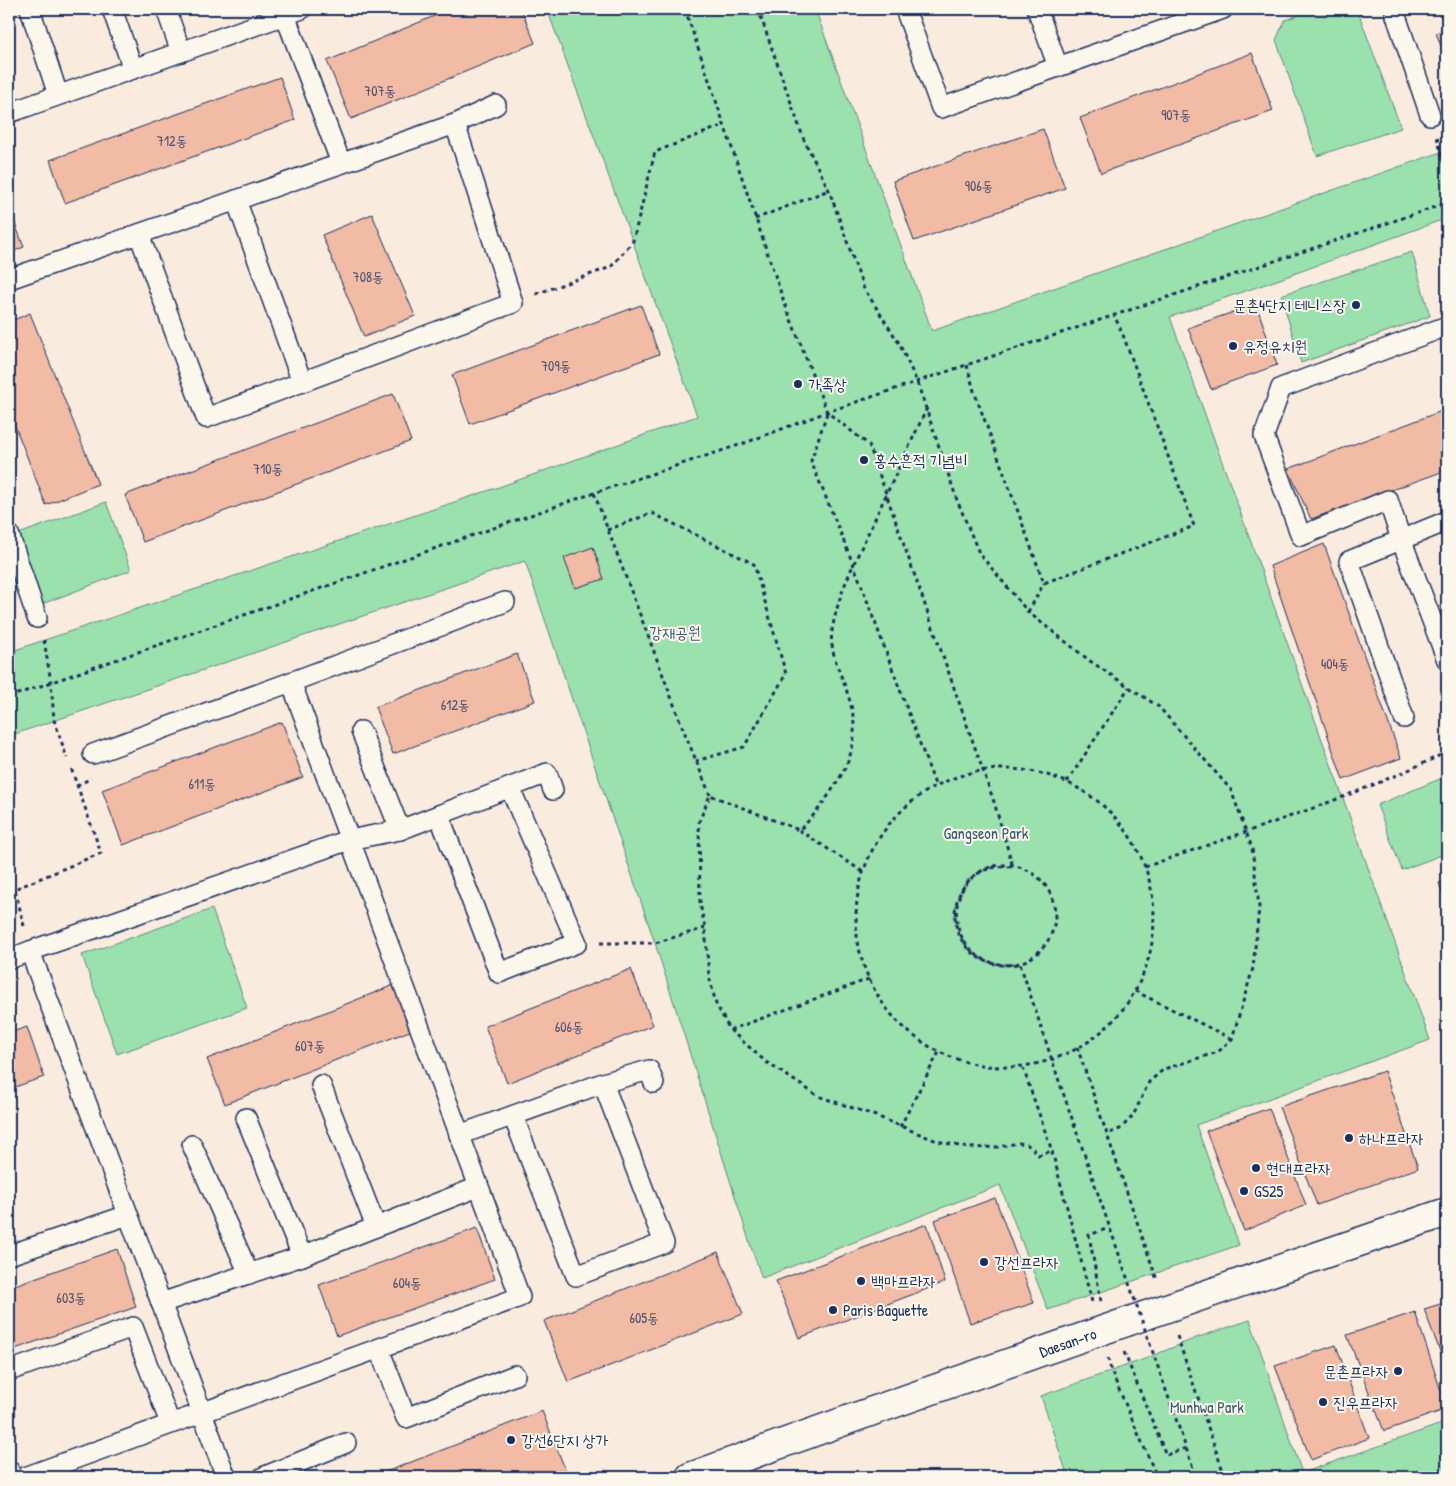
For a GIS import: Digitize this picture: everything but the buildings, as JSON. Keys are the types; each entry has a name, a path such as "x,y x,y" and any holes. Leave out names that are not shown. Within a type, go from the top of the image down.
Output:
{"main road":[{"name":"Daesan-ro","path":"690,1477 815,1431 1166,1308 1447,1212"}],"lane":[{"path":"30,9 58,95"},
{"path":"112,9 133,69"},
{"path":"166,9 181,52"},
{"path":"905,9 941,108 1223,9"},
{"path":"1395,9 1394,13 1430,115"},
{"path":"1042,10 1058,67"},
{"path":"9,113 294,12 341,163"},
{"path":"9,279 455,124 496,105"},
{"path":"138,234 206,418 513,303 455,124"},
{"path":"236,200 302,382"},
{"path":"1447,326 1281,388 1264,436 1301,536 1388,500 1447,660"},
{"path":"1404,718 1349,561 1447,521"},
{"path":"9,534 37,618"},
{"path":"93,754 505,602"},
{"path":"25,1477 520,1297 291,682"},
{"path":"361,731 400,830"},
{"path":"226,1477 128,1216 15,953 349,840 400,830 547,773 553,790"},
{"path":"440,815 499,973 577,943 510,788"},
{"path":"459,1135 603,1083 649,1070 654,1083"},
{"path":"513,1116 576,1276 664,1243 603,1083"},
{"path":"321,1086 376,1227"},
{"path":"246,1118 302,1256"},
{"path":"192,1144 249,1274"},
{"path":"161,1303 302,1256 478,1187"},
{"path":"9,1255 128,1216"},
{"path":"9,1371 133,1328 170,1423"},
{"path":"379,1348 406,1418 515,1375"},
{"path":"263,1477 346,1443"},
{"path":"9,1470 11,1477"}],"path":[{"path":"685,9 782,299 827,412 869,445 983,772 1013,867"},
{"path":"758,9 804,140 829,190 863,287 898,343 917,382 957,500 979,553 1028,612 1090,661 1159,707 1231,790 1252,848 1259,907 1253,968 1232,1038 1218,1052 1164,1069 1149,1082 1133,1116 1120,1129 1107,1134"},
{"path":"1430,115 1447,173"},
{"path":"513,303 611,266 633,241 655,152 724,125"},
{"path":"755,219 829,190"},
{"path":"9,697 594,493 742,444 827,412 1447,203"},
{"path":"1028,612 1044,583 1194,526 1114,315"},
{"path":"966,365 1044,583"},
{"path":"799,830 818,810 844,772 853,749 853,716 834,656 832,633 845,580 927,408"},
{"path":"827,412 811,461 853,565 936,787"},
{"path":"594,493 710,795 699,822 700,903 705,928 706,959 716,1004 730,1030 766,1062 818,1096 876,1116 937,1141 962,1148 982,1148 1019,1143 1032,1148 1038,1155 1052,1151"},
{"path":"607,530 652,513 754,564 786,674 744,747 696,761"},
{"path":"15,953 15,888 101,853 54,720 51,682 44,640 37,618"},
{"path":"1067,782 1129,687"},
{"path":"1146,867 1342,797 1447,752"},
{"path":"1022,769 1045,774 1067,782 1093,797 1115,817 1133,840 1146,867 1154,909 1151,951 1136,991 1116,1017 1093,1039 1052,1060 1023,1068 1001,1068 969,1063 938,1052 909,1033 886,1008 869,979 858,944 856,908 864,872 879,840 892,820 910,802 936,787 983,772 1022,769"},
{"path":"710,795 799,830 864,872"},
{"path":"992,867 1013,867 1024,870 1038,878 1049,891 1055,907 1055,924 1049,940 1038,953 1020,964 996,964 981,958 970,950 959,932 956,917 957,903 962,890 973,876 992,867"},
{"path":"577,943 655,943 705,928"},
{"path":"1020,964 1196,1477"},
{"path":"730,1030 869,979"},
{"path":"1136,991 1232,1038"},
{"path":"1077,1047 1158,1283"},
{"path":"900,1127 938,1052"},
{"path":"1023,1068 1052,1151 1092,1304"},
{"path":"1101,1301 1089,1235 1109,1228"},
{"path":"1176,1333 1225,1477"},
{"path":"1124,1351 1166,1455 1186,1448"},
{"path":"1108,1357 1112,1371 1158,1477"}],"green space":[{"name":"Gangseon Park","path":"547,9 815,9 932,331 1447,150 1447,218 1170,317 1430,1040 1196,1125 1239,1245 1048,1310 1000,1185 762,1278 655,943 525,561 9,736 9,652 499,487 697,416"},
{"path":"1316,9 1357,9 1401,128 1317,156 1276,40 1285,20"},
{"name":"문촌4단지 테니스장","path":"1412,252 1430,316 1301,363 1281,295"},
{"path":"106,502 131,570 42,604 16,535"},
{"path":"1447,776 1447,853 1402,870 1377,805"},
{"path":"212,909 247,1008 117,1054 82,955"},
{"name":"Munhwa Park","path":"1250,1320 1302,1473 1447,1422 1447,1477 1068,1477 1041,1396 1142,1360 1196,1338"}],"place":[{"name":"문촌4단지 테니스장","path":"1356,305"},
{"name":"유정유치원","path":"1233,346"},
{"name":"가족상","path":"798,384"},
{"name":"홍수흔적 기념비","path":"864,460"},
{"name":"하나프라자","path":"1349,1138"},
{"name":"현대프라자","path":"1256,1168"},
{"name":"GS25","path":"1244,1191"},
{"name":"강선프라자","path":"984,1262"},
{"name":"백마프라자","path":"861,1281"},
{"name":"Paris Baguette","path":"833,1310"},
{"name":"문촌프라자","path":"1398,1371"},
{"name":"진우프라자","path":"1323,1402"},
{"name":"강선6단지 상가","path":"511,1440"}],"park label":[{"name":"강재공원","path":"675,632"}]}
